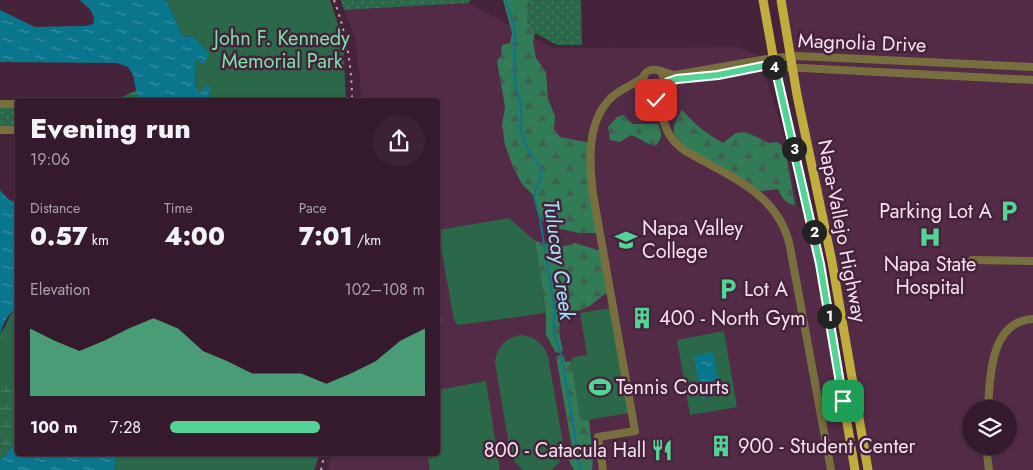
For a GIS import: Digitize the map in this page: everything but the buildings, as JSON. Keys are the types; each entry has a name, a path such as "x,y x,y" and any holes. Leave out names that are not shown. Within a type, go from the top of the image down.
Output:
{"main road":[{"name":"Napa-Vallejo Highway","path":"763,0 774,62 820,264 855,470"},
{"name":"Napa-Vallejo Highway","path":"781,0 792,67 832,262 868,470"}],"street":[{"name":"Magnolia Drive","path":"619,92 635,87 655,92 672,80 718,75 763,66 790,56 1033,67"},
{"path":"824,69 825,57"},
{"name":"Magnolia Drive","path":"644,76 652,70 675,76 774,62 792,67 1033,80"},
{"path":"955,76 956,63"},
{"path":"970,77 971,64"},
{"path":"662,72 665,77 659,99 660,110 664,127 676,143 761,196 776,211 783,224 790,247 831,470"},
{"path":"644,76 643,82 656,100 660,110"},
{"path":"603,470 598,437 634,431 593,194 590,166 591,143 597,120 606,104 619,92 644,76"},
{"path":"0,104 15,104"},
{"path":"0,130 15,130"},
{"path":"972,260 1033,261"},
{"path":"989,400 990,379 999,342 1005,331 1015,323 1026,319 1033,319"},
{"path":"987,455 989,470"}],"shaded area":[{"name":"Napa State Hospital","path":"781,0 1033,0 1033,470 868,470"},
{"name":"Napa Valley College","path":"468,3 553,48 738,47 759,56 762,75 768,83 787,147 798,206 810,216 855,470 328,470 331,456 440,456 440,98 361,98 355,37 344,10"}],"green space":[{"name":"John F. Kennedy Memorial Park","path":"166,0 330,0 343,40 346,98 210,98 200,94 195,84 195,59 209,53 194,37 183,36"},
{"path":"341,0 471,0 468,3 344,10"},
{"path":"503,0 529,0 527,21 535,33 533,42 536,58 546,72 548,99 555,116 554,129 560,137 591,143 601,233 579,233 551,227 540,219 534,196 522,184 513,167 505,145 502,125 505,107 497,61 501,55 502,45 510,43 512,33"},
{"path":"529,0 581,0 582,45 557,45 535,33 527,21"},
{"path":"137,90 138,98 119,98"},
{"path":"0,104 15,104 15,130 0,130"},
{"path":"682,110 691,120 723,143 736,133 746,132 769,143 777,142 785,148 795,205 784,200 778,189 755,192 680,147 674,129"},
{"path":"624,115 632,124 658,124 661,136 655,146 631,135 620,142 610,140 608,127 617,117"},
{"path":"509,218 535,241 546,313 458,325 454,321 440,241 440,230"},
{"path":"535,241 561,247 575,243 604,252 610,291 588,307 564,316 559,330 563,351 556,353 546,335 546,313"},
{"path":"440,308 442,321 440,330"},
{"name":"Tennis Courts","path":"610,308 629,413 581,421 571,361 573,357 587,355 580,313"},
{"path":"15,311 15,372 0,388 2,344 7,322"},
{"path":"15,312 15,443 0,460 0,334"},
{"path":"724,331 737,407 690,415 677,340"},
{"path":"522,335 538,341 548,356 564,448 559,463 551,470 523,470 514,461 510,451 495,362 500,347 507,340"},
{"path":"556,356 564,356 565,362 571,361 581,420 589,420 593,457 592,470 574,470 569,461 571,442"},
{"path":"486,381 500,470 430,470 428,456 440,456 440,390"},
{"path":"121,456 319,456 314,470 114,470 116,460"}],"water":[{"path":"80,0 166,0 183,36 194,37 209,53 204,64 195,59 195,84 200,94 206,85 211,88 210,98 138,98 133,75 128,67 117,63 0,62 0,10 35,27 85,26 93,24 94,20 88,8"},
{"path":"0,190 10,200 15,201 15,310 8,316 0,334"},
{"path":"713,352 721,394 702,398 694,356"},
{"path":"15,443 15,456 121,456 116,460 114,470 0,470 0,460"}],"waterway":[{"name":"Tulucay Creek","path":"506,0 515,30 514,67 516,89 521,103 521,130 528,150 540,166 540,179 534,196 540,219 555,311 553,330 561,355 574,429 577,459 581,470"}],"railway":[{"path":"334,0 348,49 352,98"},
{"path":"321,470 324,456"}],"place":[{"name":"Parking Lot A","path":"1009,211"},
{"name":"Napa State Hospital","path":"930,237"},
{"name":"Napa Valley College","path":"626,240"},
{"name":"Lot A","path":"728,289"},
{"name":"400 - North Gym","path":"642,318"},
{"name":"Tennis Courts","path":"600,387"},
{"name":"900 - Student Center","path":"721,446"},
{"name":"800 - Catacula Hall","path":"662,450"}],"route":[{"path":"656,100 649,91 660,91 665,84 672,80 718,75 763,66 775,67 820,264 843,401"}]}
